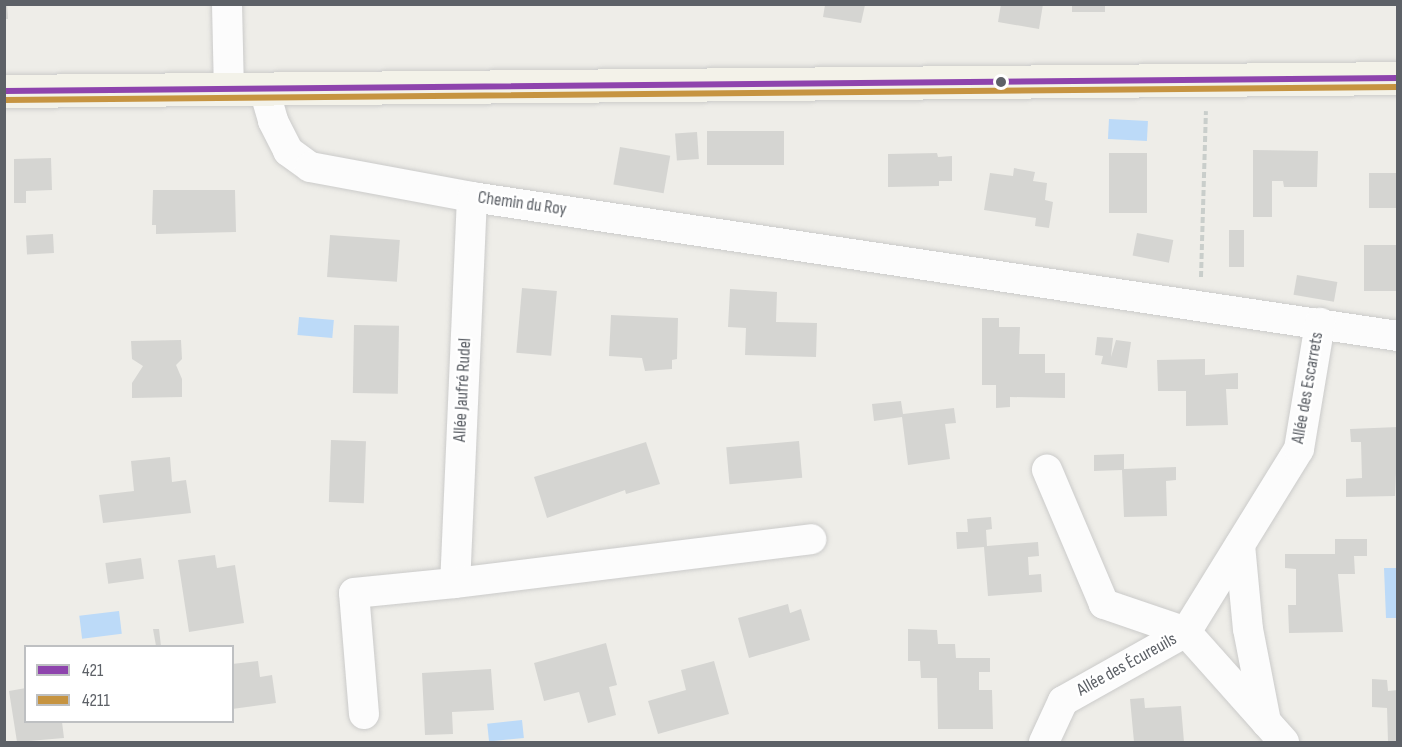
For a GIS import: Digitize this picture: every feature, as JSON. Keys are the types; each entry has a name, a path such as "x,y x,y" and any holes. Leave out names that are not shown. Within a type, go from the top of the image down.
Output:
{"main road":[{"path":"4,91 1398,78"}],"street":[{"path":"227,4 229,89"},
{"name":"Chemin du Roy","path":"264,89 273,121 288,151 310,167 472,197 1398,336"},
{"name":"Allée Jaufré Rudel","path":"455,583 472,197"},
{"name":"Allée des Escarrets","path":"1186,632 1299,449 1320,323"},
{"name":"Allée des Écureuils","path":"1047,470 1104,604 1186,632"},
{"path":"364,714 354,593 455,583 811,539"},
{"path":"1239,545 1248,629 1275,732"},
{"path":"1186,632 1275,732"},
{"name":"Allée des Écureuils","path":"1044,742 1063,701 1186,632"}],"path":[{"path":"1200,305 1207,80"}],"water":[{"path":"1109,119 1148,121 1147,141 1108,139"},
{"path":"299,317 334,320 332,338 297,335"},
{"path":"1384,568 1397,568 1397,618 1386,618"},
{"path":"119,611 122,634 82,639 79,616"},
{"path":"522,720 524,738 489,742 487,724"}],"building":[{"path":"4,4 7,4 8,19 4,19"},
{"path":"1001,4 1043,4 1039,29 998,22"},
{"path":"1072,4 1105,4 1105,12 1072,12"},
{"path":"825,5 865,5 861,23 823,17"},
{"path":"707,131 784,131 784,165 707,165"},
{"path":"697,132 699,159 677,160 675,134"},
{"path":"620,147 670,156 664,193 613,184"},
{"path":"1253,150 1318,151 1317,187 1284,187 1283,181 1272,181 1272,217 1253,217"},
{"path":"937,153 938,157 952,156 952,181 939,181 939,186 888,187 888,154"},
{"path":"1109,153 1147,153 1147,213 1109,213"},
{"path":"51,158 52,190 26,191 26,203 14,203 14,159"},
{"path":"1014,168 1035,172 1033,181 1047,183 1045,200 1053,202 1049,228 1035,226 1036,218 984,210 990,173 1013,176"},
{"path":"1369,173 1398,173 1398,208 1369,208"},
{"path":"153,190 235,190 236,232 156,234 156,225 152,225"},
{"path":"1229,230 1244,230 1244,267 1229,267"},
{"path":"1137,233 1173,240 1169,263 1133,256"},
{"path":"53,234 54,253 27,254 26,235"},
{"path":"330,235 400,240 397,282 327,277"},
{"path":"1364,245 1398,245 1398,291 1364,291"},
{"path":"1297,275 1337,282 1334,302 1294,295"},
{"path":"522,288 557,291 551,356 516,353"},
{"path":"730,289 777,292 776,322 817,323 816,357 745,355 746,328 728,327"},
{"path":"611,315 678,318 677,359 672,360 672,369 645,371 642,358 609,356"},
{"path":"982,318 999,318 999,327 1020,327 1019,354 1045,354 1045,373 1065,373 1065,398 1010,397 1010,407 996,408 996,385 982,385"},
{"path":"354,325 399,326 398,394 353,393"},
{"path":"1097,337 1113,338 1111,357 1116,340 1131,342 1127,368 1101,364 1103,356 1095,355"},
{"path":"181,340 182,359 176,365 182,379 182,397 132,398 132,383 143,366 132,359 131,341"},
{"path":"1205,359 1205,375 1238,373 1238,389 1226,389 1228,425 1186,426 1186,391 1158,391 1157,360"},
{"path":"901,401 903,414 954,408 956,423 945,424 950,459 908,465 902,417 874,421 872,404"},
{"path":"1398,427 1395,496 1346,497 1346,479 1362,478 1361,442 1351,442 1350,429"},
{"path":"331,440 366,441 364,503 329,502"},
{"path":"799,441 802,478 730,484 726,447"},
{"path":"646,442 660,484 626,494 625,490 547,518 534,477"},
{"path":"1124,454 1124,469 1176,467 1176,480 1166,481 1167,516 1124,517 1122,470 1094,471 1094,455"},
{"path":"170,457 172,482 186,480 191,513 103,523 99,495 134,491 131,461"},
{"path":"991,517 992,529 986,530 987,546 1038,542 1039,556 1028,557 1029,575 1041,574 1042,592 988,596 984,547 957,549 956,532 968,532 967,519"},
{"path":"1335,539 1367,539 1367,556 1354,556 1355,574 1338,574 1343,632 1289,633 1288,605 1296,605 1296,569 1285,568 1285,554 1335,554"},
{"path":"215,555 217,568 235,565 244,623 189,632 178,560"},
{"path":"141,558 144,579 108,584 105,563"},
{"path":"788,604 790,613 801,609 810,640 749,658 738,618"},
{"path":"153,629 159,629 161,645 156,645"},
{"path":"908,629 937,630 938,644 955,644 956,658 990,658 990,672 979,672 979,690 992,690 993,729 938,729 937,678 921,678 920,661 908,661"},
{"path":"606,643 617,685 609,687 616,715 588,723 579,692 544,701 534,663"},
{"path":"258,661 260,677 272,675 276,703 234,709 234,664"},
{"path":"714,661 729,714 658,734 648,701 686,690 681,670"},
{"path":"491,669 494,710 452,712 453,734 425,735 422,673"},
{"path":"1372,679 1387,680 1388,691 1398,690 1398,742 1388,742 1387,708 1372,707"},
{"path":"24,688 24,723 62,723 64,738 17,742 9,691"},
{"path":"1144,698 1145,708 1181,706 1184,742 1134,742 1130,699"}],"transit line":[{"name":"421","path":"4,91 1398,78"},
{"name":"4211","path":"4,100 1398,87"}]}
